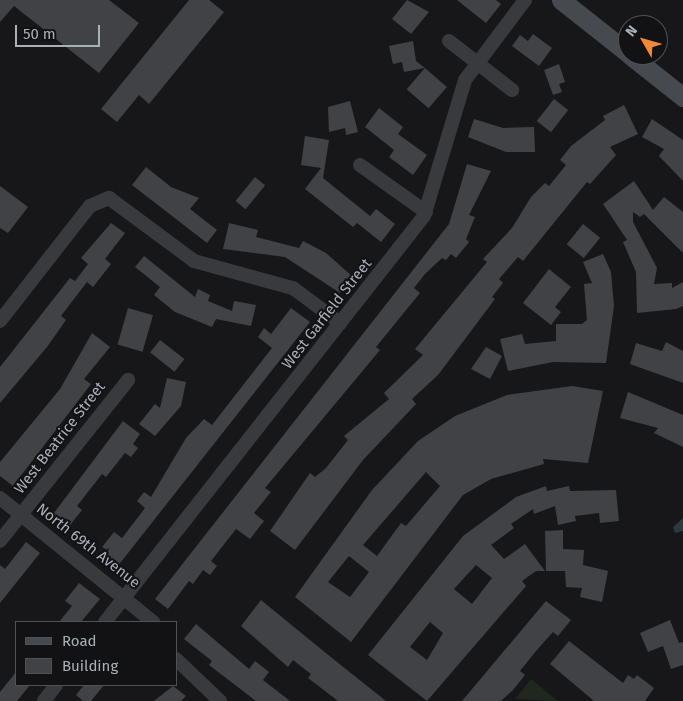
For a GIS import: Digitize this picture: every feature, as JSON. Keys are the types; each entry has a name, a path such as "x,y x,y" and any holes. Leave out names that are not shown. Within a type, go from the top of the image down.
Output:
{"main road":[{"path":"561,0 618,45"},
{"path":"643,65 683,97"}],"street":[{"name":"West Garfield Street","path":"106,621 426,212 461,89 476,62 525,0"},
{"path":"449,41 512,90"},
{"path":"360,165 426,212"},
{"path":"0,321 90,206 104,198 119,203 201,264 293,288 340,323"},
{"name":"West Beatrice Street","path":"0,540 128,380"},
{"name":"North 69th Avenue","path":"0,498 126,596 152,621"},
{"path":"178,661 215,699"},
{"path":"44,701 55,686"}],"shaded area":[{"path":"683,518 683,531 675,533 673,527"},
{"path":"531,679 553,697 558,701 515,699"}],"building":[{"path":"0,0 109,0 139,23 99,73 14,6 0,22"},
{"path":"189,0 209,0 224,12 149,104 139,95 117,122 101,109"},
{"path":"407,0 429,12 411,34 392,19"},
{"path":"457,0 496,0 501,4 486,23"},
{"path":"533,34 552,48 539,66 512,46 520,35 528,41"},
{"path":"413,41 416,61 425,68 404,72 402,62 393,64 389,46"},
{"path":"559,64 565,82 559,84 562,92 553,95 544,70"},
{"path":"425,68 447,87 429,108 407,89"},
{"path":"554,99 568,110 551,132 537,121"},
{"path":"350,101 358,132 346,135 345,128 329,132 328,107"},
{"path":"624,105 638,134 610,147 616,155 590,184 587,182 523,261 518,257 499,279 503,283 492,297 495,299 438,375 412,399 416,404 363,460 295,550 270,531 310,473 315,477 326,468 348,440 344,436 389,399 384,393 423,355 415,349 487,262 483,259 512,228 531,197 545,183 549,186 566,165 560,160 571,146 605,120 603,116"},
{"path":"379,108 403,127 398,134 427,155 413,175 389,157 394,150 365,127"},
{"path":"474,119 503,128 534,127 535,152 506,152 468,137"},
{"path":"652,119 683,140 683,181 659,156 664,149 642,137"},
{"path":"305,136 329,140 323,178 370,216 376,209 395,224 381,242 357,223 353,227 305,189 321,168 301,165"},
{"path":"467,164 491,171 469,215 475,217 466,239 469,242 456,258 451,254 446,260 442,258 425,274 414,288 420,293 376,347 380,350 265,488 271,492 254,513 264,521 250,539 236,529 211,561 217,566 210,575 203,570 193,584 189,581 168,609 155,599 449,224"},
{"path":"146,167 171,187 199,198 190,209 217,230 207,243 132,185"},
{"path":"255,177 265,185 246,209 235,201"},
{"path":"634,181 653,210 664,197 683,212 683,253 644,214 640,217 633,212 633,222 657,268 654,284 672,283 672,288 683,282 683,306 676,309 637,313 636,272 623,242 627,240 603,204"},
{"path":"0,186 28,207 8,233 0,228"},
{"path":"111,223 125,233 105,259 111,264 93,287 87,282 61,316 66,320 47,347 0,403 0,367 70,278 75,281 88,264 81,258"},
{"path":"229,223 258,230 256,237 299,248 303,241 326,253 353,277 340,293 285,257 223,249"},
{"path":"583,224 600,238 584,258 567,244"},
{"path":"603,254 611,272 614,306 606,363 553,362 508,371 500,339 522,334 525,344 556,341 556,324 582,324 587,320 584,284 592,283 583,262"},
{"path":"144,256 195,297 198,289 210,295 208,301 232,311 234,301 256,305 251,326 216,319 212,327 175,312 154,295 160,287 135,267"},
{"path":"549,269 571,287 555,307 561,312 551,325 523,303"},
{"path":"128,308 153,315 143,352 118,345"},
{"path":"291,308 310,322 117,567 102,556 107,550 102,547 114,532 122,538 145,508 137,501 144,492 151,497 186,438 204,419 212,425 272,348 258,337 264,328 271,334"},
{"path":"92,333 110,347 84,379 91,384 13,486 0,476 0,462 60,389"},
{"path":"160,340 184,359 175,372 150,353"},
{"path":"666,342 683,351 683,383 630,364 636,343 662,351"},
{"path":"486,347 502,356 490,379 471,369"},
{"path":"167,378 186,382 181,406 155,436 139,424 155,404 160,408"},
{"path":"572,386 603,391 588,463 543,459 544,464 491,479 463,495 351,642 295,597 372,490 418,441 455,416 507,395","holes":["426,472 440,486 406,526 401,523 377,556 363,545","349,556 369,572 350,597 328,582"]},
{"path":"628,392 683,415 683,447 654,433 658,428 620,418"},
{"path":"123,421 140,434 133,444 138,448 131,457 125,453 106,477 102,474 77,506 82,510 67,529 51,517"},
{"path":"546,486 547,491 569,486 570,491 616,490 619,521 600,523 599,513 575,516 576,521 558,525 555,506 534,514 533,509 511,524 514,528 491,545 504,559 525,544 545,571 536,571 522,581 526,586 427,701 368,655 463,536 516,497","holes":["476,565 492,578 472,604 454,589","430,622 443,633 427,660 410,647"]},
{"path":"563,530 563,549 584,550 583,565 608,571 602,602 580,597 582,588 566,587 565,571 546,571 545,531"},
{"path":"26,542 40,553 0,603 0,565 5,569"},
{"path":"79,583 100,599 82,621 60,621 72,606 65,601"},
{"path":"261,600 386,701 338,701 308,678 311,674 293,660 288,667 241,626"},
{"path":"546,601 571,620 558,636 553,632 536,651 520,671 525,675 513,690 501,701 462,701"},
{"path":"670,620 679,643 683,642 683,665 671,669 663,646 648,652 640,633"},
{"path":"196,624 249,669 255,661 269,672 263,680 290,701 256,701 209,665 212,661 184,639"},
{"path":"569,641 623,683 628,675 634,679 637,675 654,688 645,701 594,701 550,664"},
{"path":"15,673 15,686 29,686 17,701 0,701 0,692"},
{"path":"83,686 103,686 91,701 83,701 76,695"},
{"path":"173,686 186,696 181,701 154,701"}]}
